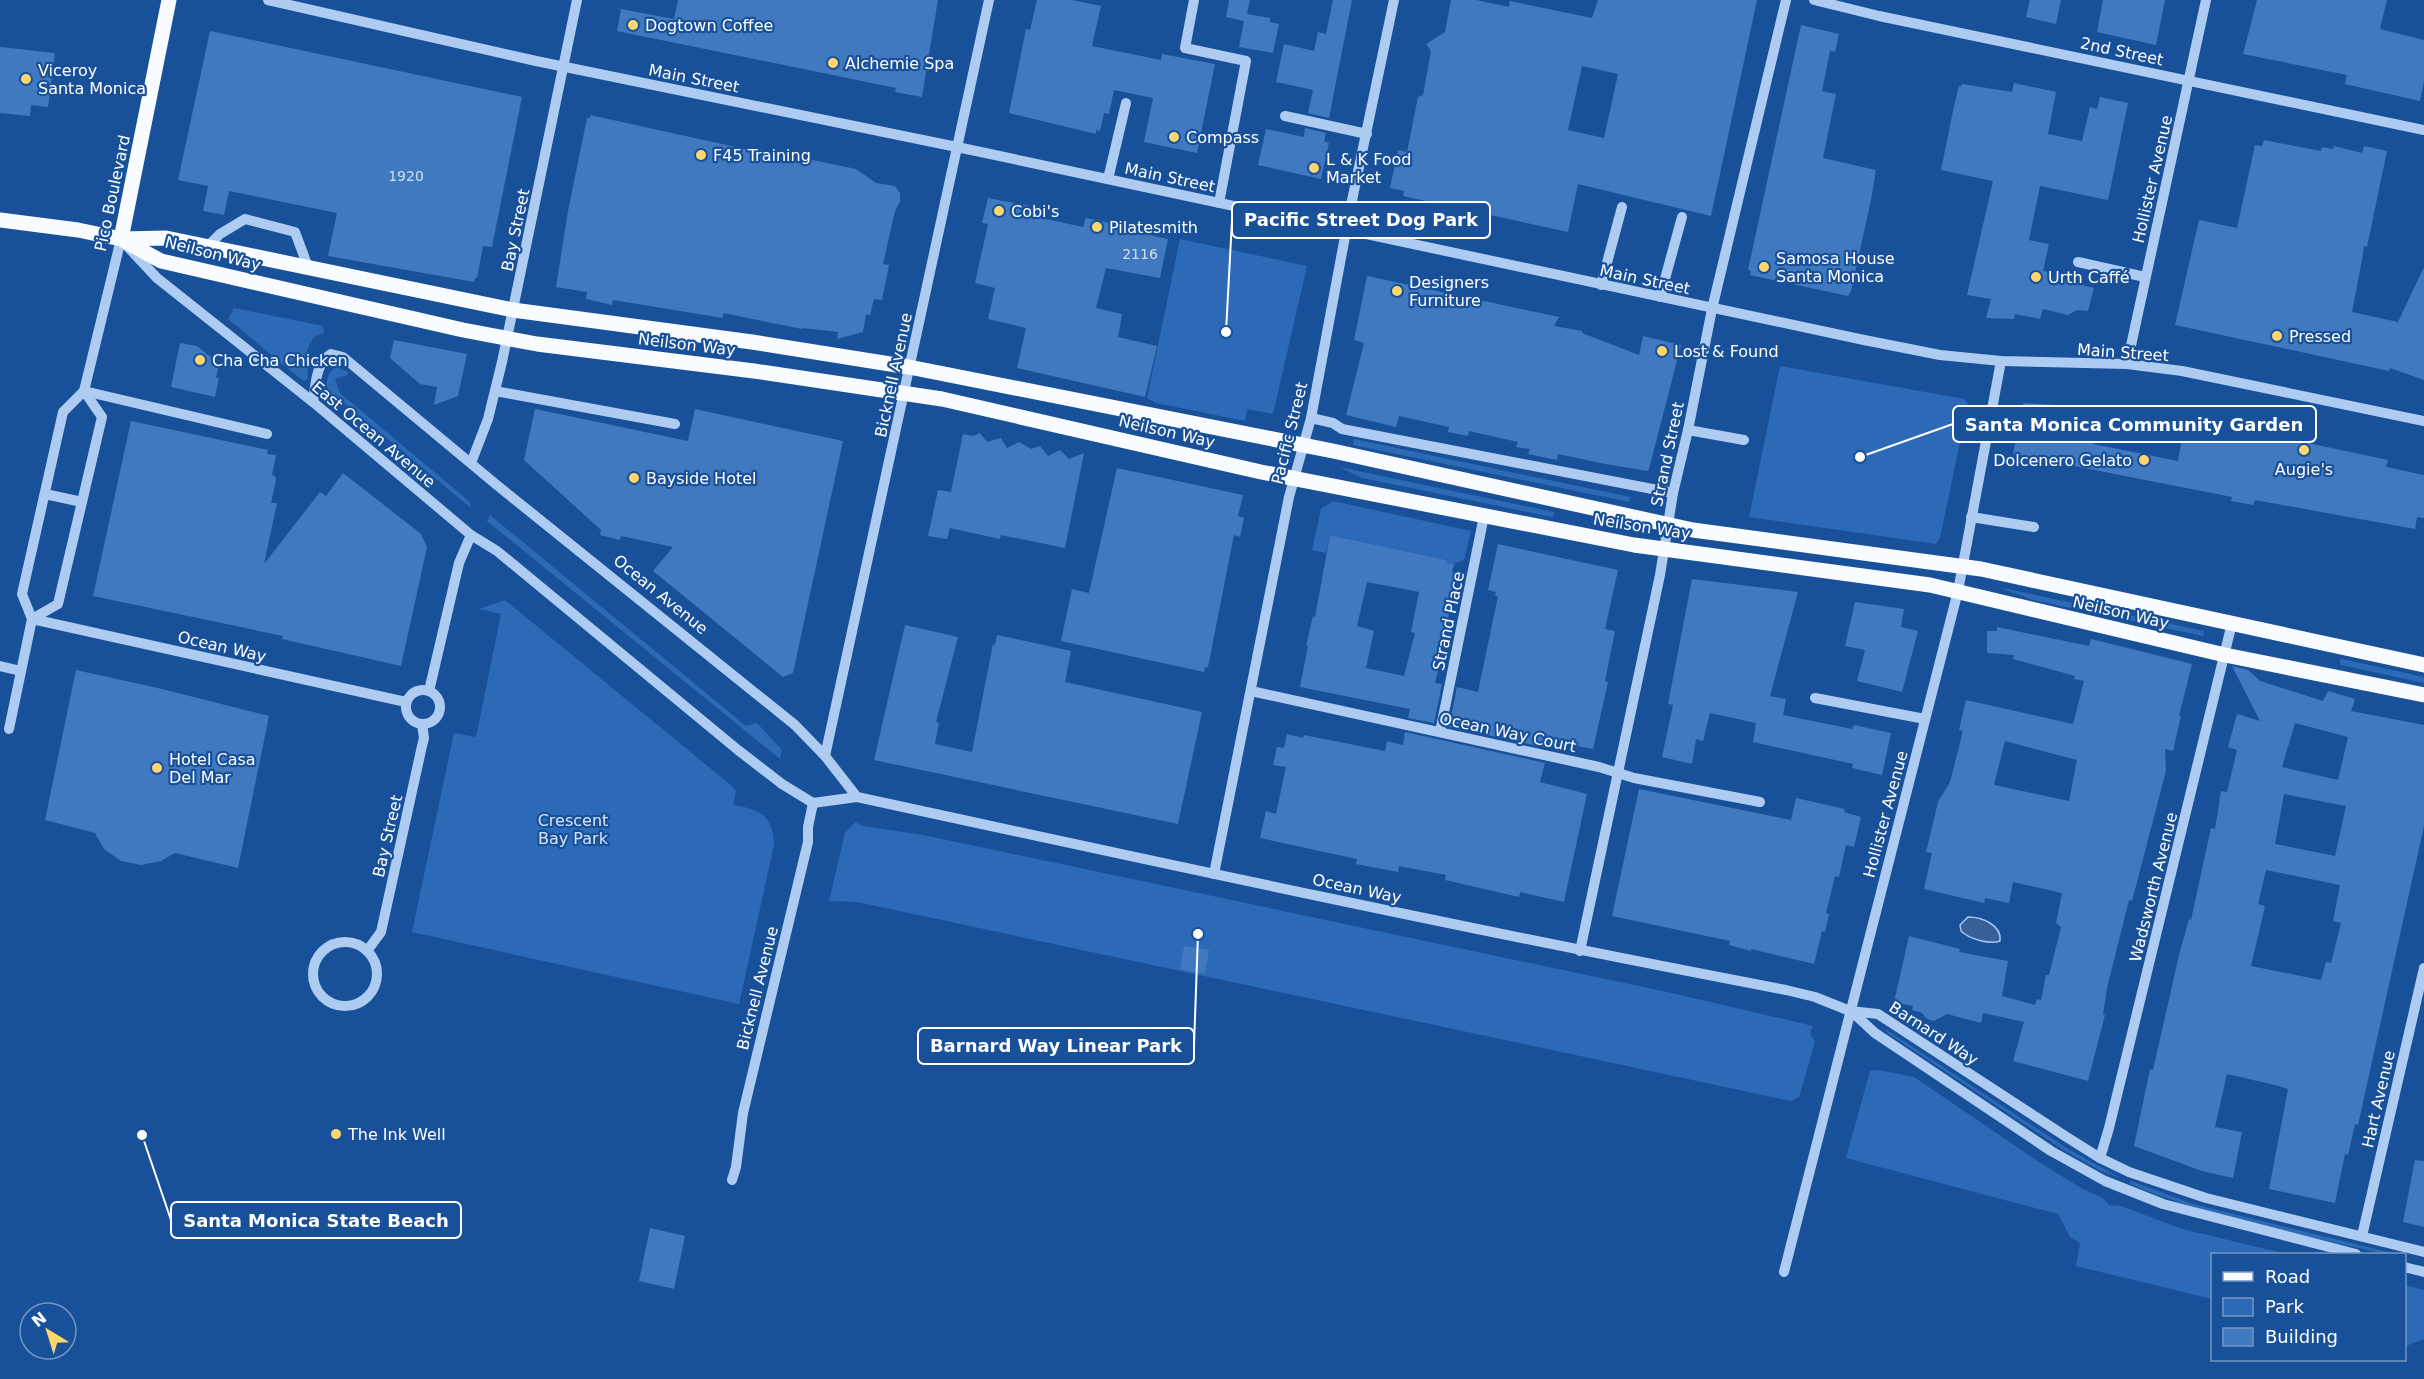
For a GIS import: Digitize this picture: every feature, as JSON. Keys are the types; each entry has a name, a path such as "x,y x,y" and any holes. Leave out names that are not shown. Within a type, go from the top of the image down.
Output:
{"main road":[{"name":"Pico Boulevard","path":"121,239 169,0"},
{"path":"0,220 78,230 121,239"},
{"name":"Neilson Way","path":"121,239 166,238 513,310 752,342 908,372 1301,452 1667,537 1930,585 2225,655 2424,695"},
{"name":"Neilson Way","path":"121,239 161,261 507,339 754,371 942,399 1294,477 1634,545 1693,530 1963,566 2424,665"}],"street":[{"name":"Main Street","path":"268,0 564,67 957,147 1932,354 2001,361 2127,364 2182,371 2424,421"},
{"name":"Bay Street","path":"471,463 488,419 507,339 576,0"},
{"name":"Bicknell Avenue","path":"825,756 989,0"},
{"path":"1194,0 1185,48 1246,61 1219,203"},
{"name":"Pacific Street","path":"1214,874 1294,477 1311,418 1346,231 1394,0"},
{"name":"Strand Street","path":"1580,951 1667,537 1673,493 1712,309 1786,0"},
{"name":"2nd Street","path":"1814,0 1880,16 2424,130"},
{"name":"Hollister Avenue","path":"2127,364 2206,0"},
{"path":"1108,179 1125,103"},
{"path":"1285,116 1367,134"},
{"path":"1601,285 1622,207"},
{"path":"1660,297 1682,217"},
{"path":"207,247 220,234 245,219 295,232 308,267"},
{"name":"Pico Boulevard","path":"84,391 121,239"},
{"name":"East Ocean Avenue","path":"121,239 157,278 313,402 471,535"},
{"path":"2078,262 2145,277"},
{"name":"Ocean Avenue","path":"313,402 319,365 331,354 343,357 795,725 825,756"},
{"name":"Hollister Avenue","path":"1784,1272 1958,591 2001,361"},
{"path":"84,391 267,434"},
{"path":"9,729 32,619 22,594 63,412 84,391"},
{"path":"32,619 58,604 102,417 84,391"},
{"path":"495,391 675,424"},
{"path":"1311,418 1332,423 1342,429 1673,493"},
{"path":"1688,430 1744,440"},
{"path":"45,494 82,502"},
{"name":"Strand Place","path":"1440,732 1484,516"},
{"path":"1971,517 2034,527"},
{"path":"429,691 459,564 471,535 497,551 738,750 782,784 813,803"},
{"name":"Ocean Way","path":"32,619 406,702"},
{"name":"Wadsworth Avenue","path":"2100,1158 2232,623"},
{"path":"0,666 21,671"},
{"path":"429,691 437,697 440,708 432,722 422,724 409,717 406,702 412,693 429,691"},
{"name":"Ocean Way Court","path":"1251,691 1599,767 1616,774 1760,802"},
{"path":"1815,698 1925,719"},
{"name":"Bay Street","path":"367,951 381,932 424,738 422,724"},
{"path":"825,756 857,797"},
{"name":"Ocean Way","path":"813,803 857,797 1580,951 1786,990 1850,1011"},
{"name":"Bicknell Avenue","path":"732,1180 736,1167 743,1113 808,842 808,827 813,803"},
{"path":"348,942 359,945 367,951 377,968 374,988 368,996 359,1002 340,1005 321,995 315,985 313,975 315,964 327,947 348,942"},
{"name":"Hart Avenue","path":"2362,1236 2424,968"},
{"name":"Barnard Way","path":"1850,1011 1878,1014 2100,1158 2129,1172 2206,1198 2424,1252"},
{"name":"Barnard Way","path":"1850,1011 1875,1033 1953,1086 2051,1151 2105,1181 2180,1209 2352,1253"},
{"path":"2406,1268 2424,1272"}],"green space":[{"path":"1180,239 1307,266 1273,414 1247,409 1245,421 1156,403 1147,398"},
{"path":"234,308 323,326 324,333 314,337 307,350 308,378 305,381 302,380 228,319"},
{"path":"1780,366 1964,399 1968,404 1940,538 1936,544 1749,517"},
{"path":"336,367 348,372 348,375 335,379 340,393 470,502 471,508 343,402 337,410 327,388 328,376"},
{"path":"1354,439 1630,497 1629,502 1353,445"},
{"path":"1339,467 1554,512 1554,515 1552,517 1362,478"},
{"path":"1333,501 1471,531 1464,560 1453,564 1446,563 1446,560 1330,535 1326,553 1312,550 1321,509"},
{"path":"490,515 746,726 757,723 782,750 780,759 487,521"},
{"path":"1998,587 2204,631 2203,636 2033,600"},
{"name":"Crescent Bay Park","path":"505,600 732,786 736,791 733,805 757,812 768,821 774,845 739,1004 412,932 454,733 476,737 501,614 479,609"},
{"path":"2339,660 2424,677 2424,683 2341,665"},
{"path":"855,822 863,826 923,835 1672,993 1813,1026 1810,1034 1815,1042 1799,1097 1791,1101 857,902 829,901 845,833"},
{"path":"1884,1028 2068,1149 2122,1179 2099,1170 2062,1149 1889,1034"},
{"path":"1878,1070 1914,1077 2039,1162 2081,1188 2103,1198 2109,1205 2121,1206 2182,1229 2283,1253 2211,1253 2211,1299 2076,1266 2080,1243 2070,1237 2058,1214 1846,1158 1870,1071"},
{"path":"2131,1181 2193,1204 2392,1253 2380,1253 2224,1216 2130,1184"},
{"path":"2406,1286 2424,1290 2424,1339 2406,1346"}],"shaded area":[{"path":"1968,917 1979,918 1994,926 2000,935 2000,941 1985,942 1974,939 1961,931 1960,925"}],"building":[{"path":"678,0 938,0 922,97 895,92 896,88 617,31 621,9 674,19"},
{"path":"1037,0 1072,0 1101,6 1092,46 1161,60 1162,54 1215,64 1197,153 1144,142 1153,98 1114,90 1109,114 1104,113 1100,131 1096,130 1096,134 1009,113 1026,29 1030,30"},
{"path":"1229,0 1250,0 1247,14 1270,18 1270,22 1279,24 1273,53 1239,47 1244,21 1226,17"},
{"path":"1333,0 1352,0 1329,118 1308,113 1313,90 1276,82 1284,44 1314,51 1318,32 1326,34"},
{"path":"1451,0 1476,0 1509,7 1510,1 1592,18 1598,0 1757,0 1711,216 1578,184 1568,232 1403,196 1404,191 1390,188 1398,150 1407,152 1418,97 1423,95 1431,51 1426,44 1445,32","holes":["1582,66 1618,74 1604,138 1568,130"]},
{"path":"2030,0 2061,0 2056,24 2026,17"},
{"path":"2103,0 2165,0 2156,45 2097,32"},
{"path":"2257,0 2387,0 2380,29 2424,40 2424,81 2420,101 2345,84 2347,75 2243,54"},
{"path":"1801,25 1839,34 1835,52 1830,51 1822,91 1836,94 1823,158 1876,170 1851,291 1848,296 1750,275 1751,271 1748,270"},
{"path":"210,31 522,97 492,247 483,246 477,278 474,282 328,256 337,213 229,191 224,215 203,211 208,186 178,180"},
{"name":"Viceroy Santa Monica","path":"0,47 55,53 48,107 31,105 30,116 0,113"},
{"path":"2014,83 2056,92 2048,134 2082,141 2090,107 2097,109 2100,97 2128,103 2108,200 2040,186 2029,240 2049,244 2043,271 2050,272 2049,277 2094,288 2088,311 2077,310 2068,315 2043,309 2040,319 2015,314 2014,319 1986,318 1991,299 1967,295 1993,181 1941,170 1954,106 1959,86 1962,84 2012,92"},
{"path":"590,115 749,150 749,147 856,169 876,183 895,186 900,193 900,202 895,211 883,264 889,265 882,300 874,299 870,315 866,314 863,332 837,339 838,332 802,329 723,313 723,318 613,300 612,305 586,299 587,292 556,287 568,211 587,118 590,118"},
{"path":"1305,128 1326,133 1324,141 1329,143 1321,179 1258,165 1266,129 1304,137"},
{"path":"2264,140 2321,151 2322,147 2333,149 2334,146 2362,153 2364,146 2387,151 2367,247 2364,246 2352,312 2398,322 2424,267 2424,380 2390,368 2389,371 2175,325 2199,220 2237,228 2255,145 2262,146"},
{"path":"988,198 1030,206 1028,215 1083,227 1086,218 1114,224 1113,227 1168,239 1160,278 1106,268 1096,308 1122,314 1118,337 1157,346 1145,397 1017,368 1026,328 988,319 995,288 975,283 988,224 982,223"},
{"path":"1367,276 1559,317 1554,326 1582,331 1582,333 1639,355 1643,336 1681,345 1648,471 1558,454 1557,460 1528,454 1530,449 1516,447 1518,442 1469,431 1468,436 1448,432 1449,427 1399,416 1396,427 1346,415 1364,343 1354,340"},
{"path":"394,340 467,354 458,396 434,405 437,387 420,384 390,358"},
{"path":"180,343 197,346 219,364 215,397 171,387"},
{"path":"2023,403 2100,408 2093,444 2178,461 2184,426 2189,427 2191,418 2388,460 2386,467 2424,475 2424,518 2417,517 2415,529 2255,500 2253,505 2231,501 2232,497 2013,454"},
{"path":"535,409 688,441 695,409 843,441 793,673 783,677 653,571 673,547 621,536 620,540 600,535 601,530 524,460"},
{"path":"131,421 268,450 267,454 276,455 272,475 276,480 271,503 277,503 264,564 320,492 326,496 343,473 421,534 427,547 401,666 282,639 283,636 93,596"},
{"path":"980,433 987,442 1001,438 1007,448 1019,442 1031,449 1040,446 1048,456 1060,450 1069,459 1084,453 1065,548 1001,535 1000,539 950,528 947,539 928,536 938,490 951,492 963,434 973,436"},
{"path":"1117,468 1243,495 1238,516 1244,518 1240,537 1234,535 1208,667 1205,667 1204,672 1061,641 1072,589 1089,593"},
{"path":"1330,535 1446,560 1446,563 1454,564 1452,572 1457,573 1447,623 1449,623 1435,683 1442,684 1434,723 1408,718 1410,709 1300,687 1308,646 1306,646 1313,616 1315,617","holes":["1367,582 1419,592 1411,632 1415,633 1404,676 1366,668 1374,631 1357,626"]},
{"path":"1498,544 1618,570 1605,629 1615,631 1605,681 1608,682 1593,749 1550,741 1548,748 1449,727 1457,687 1478,692 1498,596 1495,596 1496,592 1488,590"},
{"path":"1692,579 1798,592 1770,696 1786,699 1783,715 1852,729 1854,725 1891,733 1882,775 1852,768 1853,764 1753,742 1756,723 1710,713 1703,741 1696,739 1692,764 1662,757 1673,705 1668,704"},
{"path":"1855,602 1904,609 1901,627 1918,631 1902,692 1857,681 1865,650 1845,646"},
{"path":"905,625 958,637 936,722 939,723 935,744 972,752 993,644 995,645 997,635 1071,651 1065,682 1202,712 1178,824 874,760"},
{"path":"1997,627 2089,646 2091,639 2192,664 2173,751 2165,749 2166,771 2132,901 2129,900 2107,988 2103,1015 2105,1015 2088,1081 2013,1061 2024,1022 1983,1013 1981,1023 1947,1014 1934,1021 1912,1010 1913,1006 1894,1002 1909,936 1960,949 1959,952 2008,961 2002,996 2035,1005 2037,999 2041,1000 2046,975 2049,975 2061,927 2056,923 2062,893 2013,882 2009,903 1985,898 1984,903 1924,889 1932,853 1926,852 1938,802 1950,782 1963,731 1959,730 1966,700 2073,724 2084,681 2074,679 2075,676 2013,659 2014,655 1987,653 1987,631 1997,631","holes":["2005,741 2077,760 2069,801 1994,785"]},
{"path":"2232,666 2248,670 2260,681 2323,701 2328,691 2355,699 2351,711 2424,725 2424,826 2358,1125 2355,1124 2348,1155 2345,1154 2335,1203 2269,1189 2288,1089 2275,1085 2227,1074 2215,1127 2242,1132 2233,1178 2202,1171 2134,1146 2150,1069 2153,1070 2179,955 2189,919 2191,920 2211,828 2215,829 2221,791 2227,792 2237,750 2228,747 2237,714 2260,721","holes":["2295,723 2348,737 2338,780 2282,767","2284,794 2346,806 2335,856 2275,844","2266,870 2340,885 2333,921 2341,923 2331,963 2326,962 2321,980 2251,966 2265,906 2258,904"]},
{"name":"Hotel Casa Del Mar","path":"76,670 269,716 238,868 175,853 161,861 141,865 121,861 104,849 95,833 45,820"},
{"path":"1405,732 1545,763 1540,782 1587,794 1564,902 1520,892 1519,897 1445,880 1446,875 1399,866 1398,872 1356,864 1357,859 1260,838 1266,811 1276,814 1286,767 1273,765 1277,747 1284,748 1287,734 1303,738 1304,735 1385,751 1387,741 1403,745"},
{"path":"1639,789 1791,820 1796,798 1845,809 1844,812 1861,817 1854,847 1846,845 1839,877 1835,876 1826,913 1829,914 1825,932 1822,931 1814,964 1729,945 1730,941 1612,916"},
{"path":"1184,946 1209,950 1205,974 1180,969"},
{"path":"2415,1160 2424,1161 2424,1227 2403,1222"},
{"path":"650,1228 685,1236 674,1289 639,1281"}],"place":[{"name":"Dogtown Coffee","path":"633,25"},
{"name":"Alchemie Spa","path":"833,63"},
{"name":"Viceroy Santa Monica","path":"26,79"},
{"name":"Compass","path":"1174,137"},
{"name":"F45 Training","path":"701,155"},
{"name":"L & K Food Market","path":"1314,168"},
{"name":"Cobi's","path":"999,211"},
{"name":"Pilatesmith","path":"1097,227"},
{"name":"Samosa House Santa Monica","path":"1764,267"},
{"name":"Urth Caffé","path":"2036,277"},
{"name":"Designers Furniture","path":"1397,291"},
{"name":"Pacific Street Dog Park","path":"1226,332"},
{"name":"Pressed","path":"2277,336"},
{"name":"Lost & Found","path":"1662,351"},
{"name":"Cha Cha Chicken","path":"200,360"},
{"name":"Augie's","path":"2304,450"},
{"name":"Santa Monica Community Garden","path":"1860,457"},
{"name":"Dolcenero Gelato","path":"2144,460"},
{"name":"Bayside Hotel","path":"634,478"},
{"name":"Hotel Casa Del Mar","path":"157,768"},
{"name":"Barnard Way Linear Park","path":"1198,934"},
{"name":"The Ink Well","path":"336,1134"},
{"name":"Santa Monica State Beach","path":"142,1135"}]}
